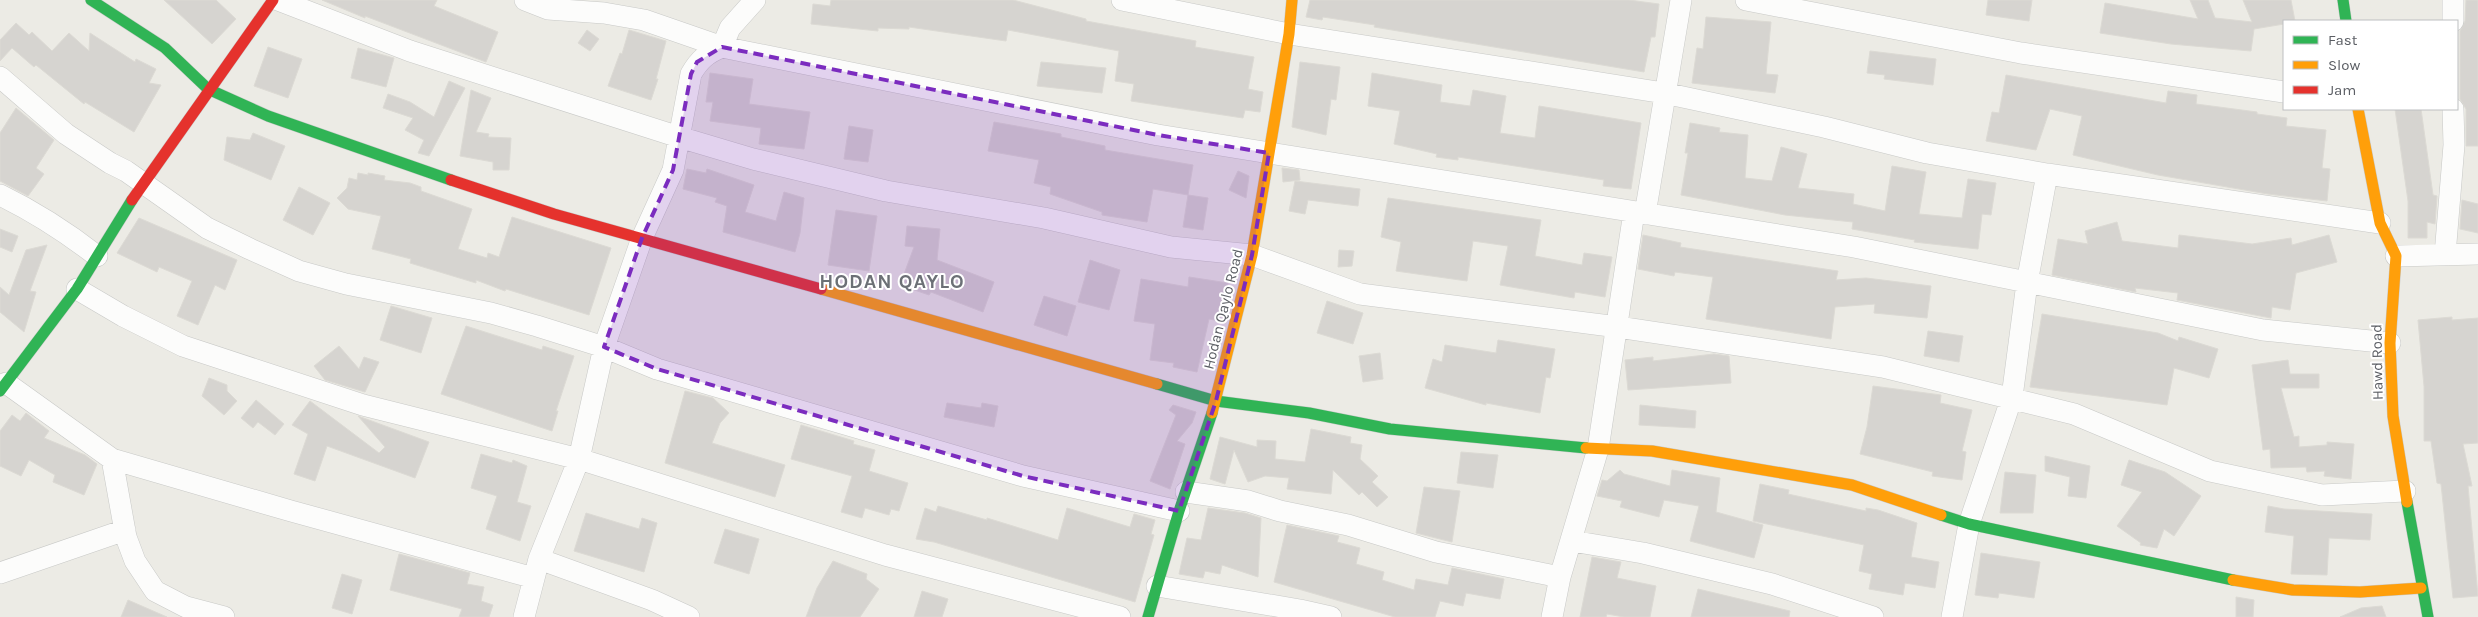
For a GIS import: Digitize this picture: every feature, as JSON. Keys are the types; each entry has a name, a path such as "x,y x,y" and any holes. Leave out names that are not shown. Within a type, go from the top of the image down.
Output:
{"street":[{"path":"91,0 165,48 208,89 268,116 363,151 554,214 1216,401 1309,413 1390,429 1598,450 1652,451 1852,486 1969,524 2230,580 2293,590 2360,592 2421,588"},
{"path":"272,0 142,183 77,289 3,387 112,459 290,511 537,569 652,600 689,617"},
{"path":"278,0 410,51 679,137 753,158 886,191 1044,218 1171,247 1252,255 1360,294 1618,328 1883,367 2012,397 2074,414 2210,471 2322,495 2405,491"},
{"path":"525,0 548,9 604,13 644,20 722,47 1158,135 1854,248 2263,330 2390,343"},
{"path":"524,617 537,569 579,459 604,347 642,238 673,170 691,74 698,62 710,52 722,47 730,28 755,0"},
{"path":"1122,0 1289,34 1664,93 1824,127 1927,152 2047,174 2380,223"},
{"name":"Hodan Qaylo Road","path":"1148,617 1182,501 1216,401 1252,255 1289,34 1292,0"},
{"path":"1552,617 1560,577 1598,450 1618,328 1681,0"},
{"path":"1746,0 2021,54 2283,92"},
{"path":"2344,0 2346,20"},
{"path":"2453,0 2453,20"},
{"path":"0,77 66,134 207,228 299,271 346,284 491,313 604,347 657,369 1023,476 1182,501 1248,502 1280,511 1348,525 1436,552 1560,577"},
{"name":"Hawd Road","path":"2358,110 2380,223 2396,256 2390,343 2393,416 2421,588 2428,617"},
{"path":"2445,255 2454,145 2453,110"},
{"path":"1952,617 1969,524 2012,397 2027,282 2047,174"},
{"path":"0,195 60,228 97,256"},
{"path":"2396,256 2478,254"},
{"path":"77,289 123,316 183,346 364,406 579,459 885,556 1120,617"},
{"path":"112,459 125,530 135,561 155,591 186,612 224,617"},
{"path":"0,573 125,530"},
{"path":"1572,541 1643,553 1772,584 1874,617"},
{"path":"1157,586 1331,617"}],"highlighted area":[{"path":"722,47 1158,135 1269,153 1252,255 1216,401 1179,511 1023,476 657,369 604,347 642,238 673,170 691,74 697,62"}],"building":[{"path":"164,0 216,0 236,19 212,44"},
{"path":"322,0 437,0 434,6 498,32 486,62 365,16 365,18"},
{"path":"831,0 1013,0 1086,19 1086,21 1196,41 1195,47 1254,57 1248,89 1263,92 1260,112 1245,110 1243,118 1131,101 1134,84 1115,81 1119,51 1008,30 1006,41 909,27 909,29 878,28 878,31 811,24 813,4 830,6"},
{"path":"1310,0 1629,0 1659,4 1655,37 1651,37 1644,72 1374,27 1375,25 1323,17 1322,20 1306,17"},
{"path":"1988,0 2032,0 2029,21 1986,15"},
{"path":"2190,0 2208,0 2215,18 2252,22 2243,0 2291,0 2295,20 2283,20 2283,24 2254,29 2251,51 2171,44 2100,33 2105,3 2198,19"},
{"path":"2466,0 2478,0 2478,146 2466,146 2466,109 2460,99 2460,31 2465,21"},
{"path":"1706,17 1771,22 1766,74 1778,75 1775,93 1692,83 1697,48 1703,49"},
{"path":"16,23 29,35 32,32 52,51 69,33 89,51 90,33 135,62 136,59 156,69 149,83 161,85 134,132 85,102 84,104 12,48 0,61 0,40"},
{"path":"587,30 599,39 590,51 578,43"},
{"path":"629,30 666,41 656,79 658,79 651,100 608,86 620,53 622,54"},
{"path":"268,47 302,59 288,98 254,86"},
{"path":"358,48 394,58 386,87 351,78"},
{"path":"1870,51 1936,59 1933,85 1884,79 1885,75 1867,73"},
{"path":"1041,62 1106,68 1102,93 1037,86"},
{"path":"1300,62 1340,67 1336,100 1331,99 1326,135 1292,127"},
{"path":"710,73 753,79 749,104 810,112 804,149 759,144 761,128 710,121 713,102 706,102"},
{"path":"1372,73 1442,85 1440,102 1470,106 1473,90 1506,96 1500,133 1535,138 1539,106 1641,123 1631,189 1603,186 1604,180 1458,157 1458,160 1436,157 1437,154 1394,144 1400,111 1368,106"},
{"path":"2006,75 2166,103 2168,91 2197,95 2196,104 2287,118 2286,126 2326,130 2322,168 2330,169 2327,201 2268,194 2158,175 2073,155 2082,116 2050,109 2036,150 1986,141 1992,112 1999,113"},
{"path":"449,81 465,88 429,156 418,153 424,140 405,130 413,118 383,108 388,94 410,102 434,117"},
{"path":"471,90 491,98 476,132 489,134 488,137 511,138 509,170 493,170 493,162 460,156"},
{"path":"16,108 54,140 36,168 44,174 28,196 0,181 0,133"},
{"path":"2395,110 2421,110 2433,195 2437,196 2435,224 2427,222 2427,238 2408,238 2408,201"},
{"path":"994,122 1061,134 1061,137 1105,146 1105,150 1193,165 1188,195 1153,189 1147,222 1102,215 1102,212 1050,194 1051,187 1034,183 1039,160 988,151"},
{"path":"1690,123 1720,128 1719,132 1748,135 1745,178 1772,181 1781,147 1807,154 1798,188 1854,194 1853,204 1885,211 1892,166 1926,172 1919,214 1962,218 1968,179 1996,183 1991,215 1982,214 1978,249 1914,242 1915,240 1852,229 1853,222 1785,215 1681,195 1688,153 1685,153"},
{"path":"849,126 873,130 868,162 844,159"},
{"path":"253,133 285,146 271,180 224,160 227,137 250,140"},
{"path":"1282,168 1299,170 1300,180 1283,182"},
{"path":"687,169 706,173 707,169 754,185 745,212 776,221 784,192 804,198 800,233 795,252 723,232 727,206 715,202 717,198 683,189"},
{"path":"1238,171 1249,176 1246,198 1229,190"},
{"path":"358,173 385,176 384,180 410,183 421,187 421,191 472,209 458,249 487,258 488,253 499,257 512,217 611,248 589,315 506,289 505,291 476,280 476,283 410,263 411,259 372,249 381,216 348,209 337,198 347,188 349,178 357,180"},
{"path":"1295,181 1360,189 1358,206 1308,200 1305,214 1289,211"},
{"path":"299,187 330,203 313,235 283,220"},
{"path":"1188,195 1208,198 1203,230 1183,227"},
{"path":"1388,198 1541,220 1535,256 1582,265 1584,253 1612,257 1605,297 1575,292 1574,298 1500,285 1508,246 1473,241 1467,281 1396,271 1401,242 1381,237"},
{"path":"2462,200 2478,204 2478,233 2460,229"},
{"path":"836,210 877,216 869,271 828,265"},
{"path":"139,218 237,260 225,290 215,285 198,325 177,316 192,281 159,267 157,272 117,253"},
{"path":"2117,222 2122,241 2178,248 2179,235 2252,244 2291,238 2292,245 2329,235 2337,262 2296,273 2290,310 2272,307 2271,318 2177,300 2178,293 2135,288 2136,292 2052,275 2058,239 2088,244 2085,231"},
{"path":"907,226 940,229 937,260 994,282 983,312 931,292 929,295 900,285 914,247 905,246"},
{"path":"0,229 18,236 12,252 0,247"},
{"path":"1643,235 1681,243 1680,247 1838,271 1836,280 1866,278 1931,286 1927,318 1874,313 1875,304 1835,307 1831,339 1706,319 1713,277 1675,272 1674,276 1638,269"},
{"path":"47,245 30,291 36,292 24,332 0,312 0,287 9,295 26,250"},
{"path":"1339,250 1354,251 1352,266 1338,267"},
{"path":"1090,260 1120,270 1109,310 1078,302"},
{"path":"1189,277 1228,283 1220,321 1209,319 1197,372 1173,367 1174,363 1150,360 1155,324 1134,321 1141,279 1188,287"},
{"path":"1044,296 1076,306 1067,336 1034,325"},
{"path":"1327,301 1363,313 1353,344 1317,333"},
{"path":"391,306 432,318 421,353 380,340"},
{"path":"2042,314 2158,333 2178,341 2179,337 2218,349 2209,378 2174,368 2167,405 2030,387"},
{"path":"2452,317 2452,320 2478,318 2478,443 2463,444 2472,486 2468,486 2478,596 2453,598 2441,484 2437,483 2431,441 2424,441 2424,386 2418,320"},
{"path":"466,326 542,350 543,346 574,356 556,411 558,411 552,431 441,394"},
{"path":"1928,331 1963,336 1959,362 1924,356"},
{"path":"1498,340 1555,349 1550,378 1546,377 1540,413 1486,403 1486,405 1425,388 1433,359 1442,362 1445,345 1496,353"},
{"path":"339,346 359,369 364,357 379,362 365,392 325,380 314,366"},
{"path":"1380,353 1383,379 1363,382 1359,356"},
{"path":"1714,354 1729,356 1731,383 1628,390 1625,360 1653,357 1653,361"},
{"path":"2288,360 2290,374 2319,374 2319,388 2281,388 2294,437 2299,436 2299,447 2327,445 2327,442 2354,444 2351,479 2324,476 2325,471 2307,472 2306,467 2271,468 2270,449 2263,450 2252,365"},
{"path":"209,378 227,385 227,391 237,401 224,415 202,396"},
{"path":"1873,386 1941,395 1940,403 1972,410 1962,451 1966,452 1962,480 1932,476 1933,472 1860,454 1867,427"},
{"path":"685,391 713,398 729,413 720,423 712,443 785,465 775,497 665,463"},
{"path":"256,400 284,424 275,435 258,422 253,428 241,418"},
{"path":"310,401 379,453 385,447 358,416 429,442 415,478 327,446 315,481 294,474 308,434 292,425"},
{"path":"947,403 981,408 982,403 998,406 994,427 944,417"},
{"path":"1173,405 1196,412 1192,423 1177,441 1185,444 1170,489 1150,481 1176,415 1169,410"},
{"path":"1640,405 1696,411 1695,428 1639,425"},
{"path":"26,413 49,431 44,438 85,455 97,464 84,495 53,482 55,475 29,460 21,476 0,466 0,431 12,415 20,421"},
{"path":"801,425 854,441 853,444 875,450 869,471 908,483 899,511 891,509 889,515 865,508 862,518 841,512 852,476 791,459"},
{"path":"1311,429 1351,437 1350,443 1362,445 1360,459 1378,476 1372,482 1388,497 1377,507 1362,492 1359,495 1333,470 1331,494 1287,489 1289,478 1265,476 1248,482 1234,450 1225,484 1210,479 1220,437 1257,447 1257,440 1276,441 1275,459 1305,462"},
{"path":"1461,452 1498,455 1493,488 1457,483"},
{"path":"481,454 512,463 513,460 527,466 517,502 531,506 520,541 486,529 497,496 471,488"},
{"path":"2045,456 2090,466 2086,498 2068,496 2070,477 2045,471"},
{"path":"2129,460 2165,472 2201,496 2174,536 2164,529 2157,548 2140,545 2141,543 2117,526 2142,492 2121,485"},
{"path":"1620,470 1624,474 1670,486 1672,470 1720,478 1716,512 1763,525 1754,558 1690,541 1699,506 1664,500 1659,517 1620,507 1622,501 1597,496 1602,480 1607,481"},
{"path":"2005,472 2036,475 2033,513 2000,513"},
{"path":"1760,484 1789,490 1788,494 1866,511 1866,508 1878,510 1917,523 1911,557 1939,562 1935,588 1905,583 1903,595 1869,589 1872,574 1859,571 1864,545 1753,521"},
{"path":"1424,487 1460,491 1452,542 1416,533"},
{"path":"938,506 987,520 987,518 1058,540 1067,508 1130,527 1134,514 1155,520 1151,534 1154,535 1135,602 934,542 916,539 925,508 936,512"},
{"path":"2268,506 2284,509 2372,514 2370,540 2329,538 2327,575 2291,574 2294,536 2265,532"},
{"path":"1208,508 1245,513 1261,518 1258,577 1222,565 1220,574 1205,571 1203,578 1179,574 1187,538 1201,540"},
{"path":"586,513 639,529 642,518 657,523 644,572 574,551"},
{"path":"1287,525 1339,536 1337,542 1360,548 1356,564 1384,572 1382,580 1414,590 1416,579 1448,585 1452,568 1504,579 1500,599 1466,593 1463,606 1440,601 1435,617 1395,617 1274,582"},
{"path":"725,529 759,539 749,574 714,563"},
{"path":"1981,553 2040,562 2034,598 1999,593 1998,598 1975,595"},
{"path":"399,554 470,573 467,584 484,587 481,601 493,605 489,617 459,617 462,609 390,590"},
{"path":"1592,557 1621,562 1617,578 1656,586 1650,617 1624,617 1607,614 1606,617 1580,617"},
{"path":"833,561 867,574 866,579 879,589 860,617 806,617 817,588"},
{"path":"342,574 362,580 352,614 332,608"},
{"path":"1698,589 1790,611 1789,617 1691,617"},
{"path":"922,591 948,599 942,617 914,617"},
{"path":"2236,597 2254,600 2253,617 2236,617"},
{"path":"128,600 167,617 121,617"},
{"path":"2382,606 2386,617 2340,617 2361,608"}],"traffic: fast":[{"path":"91,0 165,48 208,89 268,116 451,180"},
{"path":"2343,0 2346,20"},
{"path":"0,391 77,289 132,200"},
{"path":"1157,384 1216,401 1309,413 1390,429 1586,448"},
{"path":"1148,617 1179,511 1212,413"},
{"path":"2407,502 2428,617"},
{"path":"1941,515 1969,524 2233,580"}],"traffic: slow":[{"path":"1212,413 1252,255 1289,34 1292,0"},
{"path":"2358,110 2380,223 2396,256 2390,343 2393,416 2407,502"},
{"path":"821,289 1157,384"},
{"path":"1586,448 1652,451 1852,485 1941,515"},
{"path":"2233,580 2293,590 2360,592 2421,588"}],"traffic: jam":[{"path":"132,200 273,0"},
{"path":"451,180 554,214 821,289"}],"district":[{"name":"HODAN QAYLO","path":"892,281"}]}
